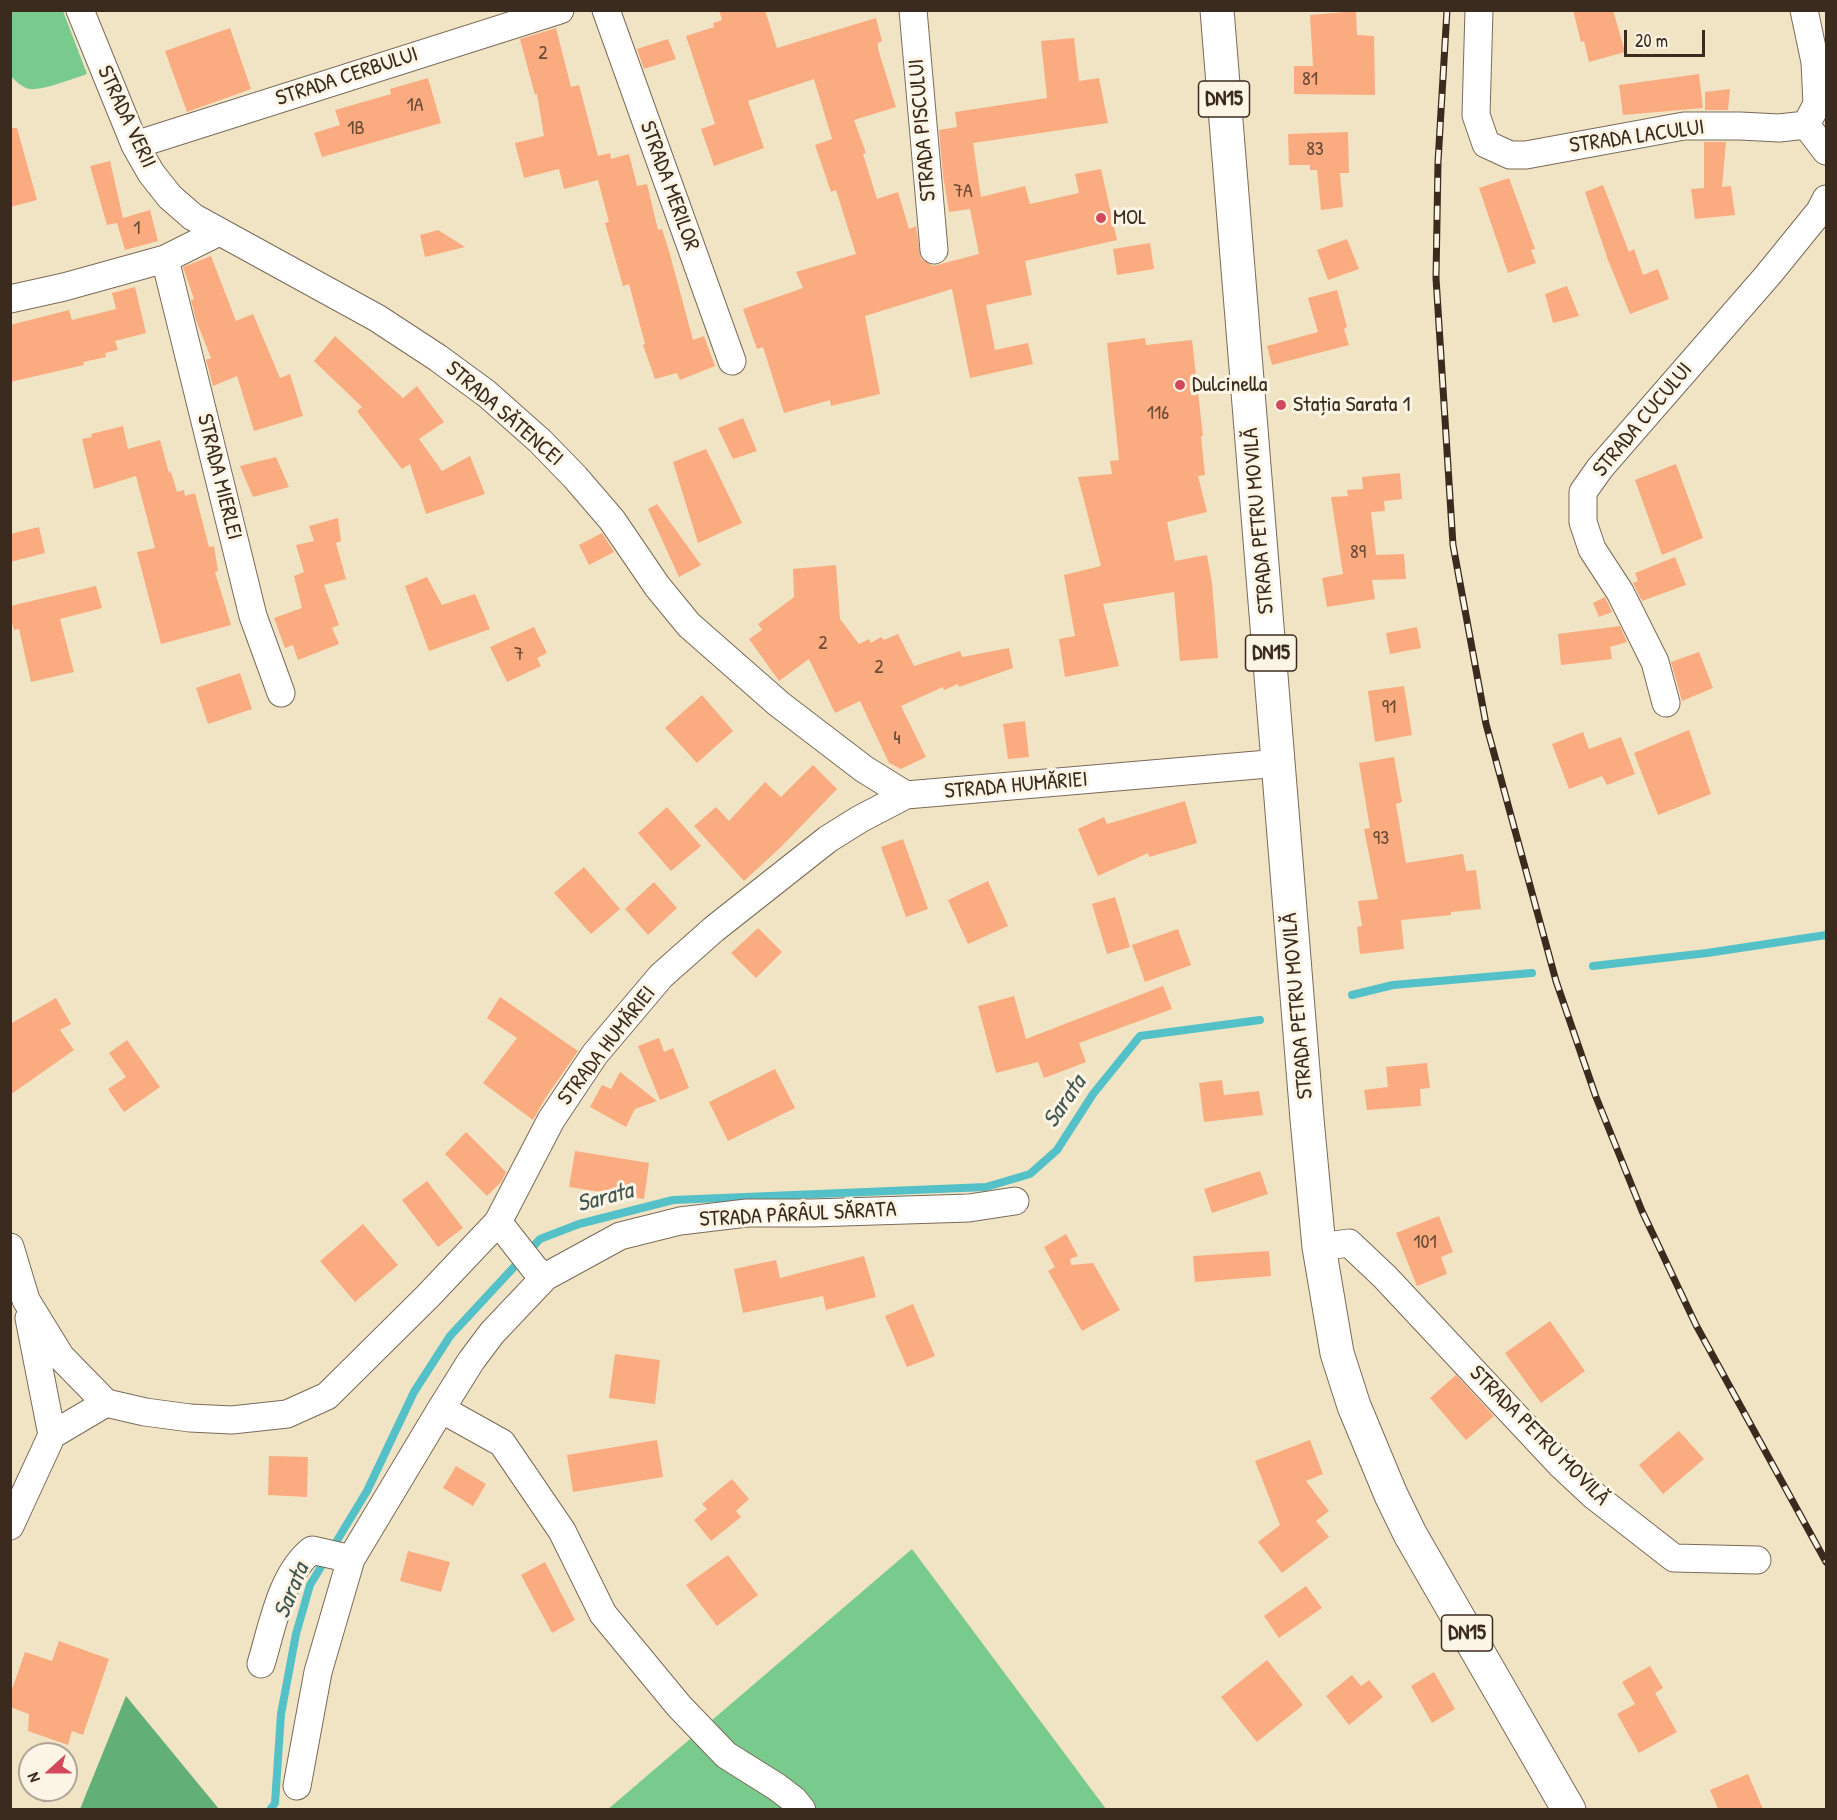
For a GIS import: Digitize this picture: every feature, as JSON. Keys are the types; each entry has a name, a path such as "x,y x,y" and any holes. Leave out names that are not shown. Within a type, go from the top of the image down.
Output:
{"main road":[{"name":"STRADA PETRU MOVILĂ","path":"1217,10 1319,1247 1337,1353 1354,1406 1391,1495 1426,1563 1569,1809"}],"street":[{"name":"STRADA VERII","path":"80,10 135,145 151,173 171,197 193,217 219,232"},
{"name":"STRADA CERBULUI","path":"135,145 560,10"},
{"name":"STRADA MERILOR","path":"606,10 732,361"},
{"name":"STRADA PISCULUI","path":"913,10 934,250"},
{"name":"STRADA LACULUI","path":"1479,10 1476,115 1486,144 1510,155 1526,155 1684,126 1779,128 1806,125"},
{"path":"1804,10 1815,62 1817,104 1806,125 1827,151"},
{"name":"STRADA CUCULUI","path":"1666,703 1650,652 1620,592 1592,549 1583,522 1583,492 1600,468 1768,275 1827,199"},
{"path":"10,299 64,287 165,259 219,232"},
{"name":"STRADA SĂTENCEI","path":"219,232 377,318 487,394 540,441 575,477 612,520 657,586 689,625 779,704 864,769 906,795"},
{"name":"STRADA MIERLEI","path":"165,259 253,616 281,693"},
{"name":"STRADA HUMĂRIEI","path":"106,1403 145,1412 190,1418 232,1420 287,1414 327,1395 428,1296 498,1222 551,1120 595,1054 661,976 714,929 828,839 860,819 906,795 1280,763"},
{"name":"STRADA PÂRÂUL SĂRATA","path":"297,1786 318,1672 347,1558 492,1333 540,1273 620,1236 680,1221 747,1213 969,1208 1015,1201"},
{"path":"498,1222 540,1273"},
{"name":"STRADA PETRU MOVILĂ","path":"1319,1247 1349,1243 1385,1277 1562,1466 1592,1494 1674,1558 1757,1560"},
{"path":"10,1246 26,1300 52,1435"},
{"path":"10,1526 52,1435 106,1403 61,1357 26,1300"},
{"path":"441,1409 502,1443 562,1531 603,1614 680,1706 726,1755 777,1787 802,1809"},
{"path":"261,1665 282,1598 293,1570 302,1557 312,1550 347,1558"}],"green space":[{"path":"10,11 63,11 87,74 32,89 17,82 11,76"},
{"path":"912,1549 1106,1809 607,1810"},
{"path":"126,1696 219,1809 80,1809"}],"building":[{"path":"719,10 765,10 777,48 876,18 882,41 878,43 878,49 896,107 854,120 866,153 863,154 877,199 898,192 909,229 916,226 921,259 933,266 979,254 970,209 949,212 939,130 957,127 955,112 1047,98 1041,41 1074,38 1079,81 1099,78 1108,123 973,143 981,197 1025,186 1030,204 1079,193 1075,174 1101,169 1117,240 1025,261 1032,295 986,305 995,350 1028,343 1033,364 970,378 952,289 865,316 880,394 831,406 830,400 784,413 763,347 757,349 743,309 803,288 796,272 856,254 836,190 831,192 815,145 832,139 814,79 748,101 764,148 714,166 701,129 715,124 686,36 714,27 713,23 722,20"},
{"path":"1573,10 1613,10 1625,52 1589,62"},
{"path":"1356,11 1357,35 1374,36 1375,95 1294,94 1294,66 1313,66 1310,15"},
{"path":"230,28 251,89 187,112 165,51"},
{"path":"556,28 571,87 579,85 598,156 610,153 611,159 629,154 637,186 647,184 658,230 662,229 669,251 693,340 704,336 715,366 680,380 677,373 655,379 643,345 645,344 629,284 623,286 605,223 609,222 598,180 564,189 559,169 524,178 515,143 544,136 537,94 535,95 520,39"},
{"path":"668,39 676,59 644,69 637,49"},
{"path":"1699,74 1703,108 1623,115 1619,85"},
{"path":"428,78 441,123 322,157 314,133 340,125 335,110 391,94 390,89"},
{"path":"1730,89 1728,110 1705,110 1705,92"},
{"path":"10,128 17,128 37,200 10,207"},
{"path":"1348,132 1349,173 1340,173 1343,207 1321,210 1317,170 1310,170 1310,165 1289,165 1288,134"},
{"path":"1704,142 1726,142 1722,187 1731,186 1735,215 1695,219 1691,189 1704,188"},
{"path":"110,161 123,218 150,210 158,241 125,250 117,223 107,225 90,166"},
{"path":"1509,178 1535,249 1531,250 1536,263 1508,273 1479,188"},
{"path":"1603,185 1629,252 1634,249 1643,275 1658,269 1669,299 1630,314 1608,260 1585,192"},
{"path":"438,230 465,247 425,257 420,235"},
{"path":"1347,239 1359,269 1328,280 1317,250"},
{"path":"1150,243 1154,269 1117,275 1113,249"},
{"path":"211,256 236,321 253,314 280,378 290,374 303,416 254,431 237,376 213,386 206,360 211,358 196,320 191,300 194,299 183,267"},
{"path":"1567,286 1579,316 1553,323 1545,294"},
{"path":"135,287 146,333 115,341 118,350 105,353 106,357 83,362 84,365 10,382 10,325 69,310 72,320 116,309 112,293"},
{"path":"1337,290 1347,327 1344,329 1349,345 1272,365 1267,346 1318,332 1308,298"},
{"path":"335,336 403,398 417,386 444,422 419,439 442,471 470,456 485,494 426,514 410,464 402,469 357,411 362,407 314,361"},
{"path":"1145,338 1146,345 1192,340 1205,475 1198,476 1207,512 1167,522 1175,561 1207,555 1212,583 1218,658 1180,661 1174,592 1103,604 1119,666 1065,677 1059,639 1075,636 1064,575 1101,566 1078,477 1112,474 1110,461 1119,460 1107,343"},
{"path":"743,418 757,451 733,459 718,428"},
{"path":"123,426 128,449 160,440 177,492 184,490 185,496 195,493 209,547 214,546 218,571 215,572 231,625 161,644 137,552 155,548 136,476 94,489 82,439 92,437 91,434"},
{"path":"706,449 742,523 698,543 673,462"},
{"path":"276,457 289,487 253,497 240,466"},
{"path":"1676,464 1703,538 1662,555 1635,480"},
{"path":"1400,473 1402,499 1384,501 1385,511 1371,512 1376,555 1404,554 1406,579 1372,580 1375,599 1327,607 1322,578 1343,574 1331,497 1348,496 1347,490 1363,489 1362,477"},
{"path":"657,504 701,565 679,577 648,509"},
{"path":"338,518 341,541 336,543 346,579 324,585 339,625 332,628 339,644 298,660 293,645 285,648 274,618 302,608 294,576 304,572 296,545 314,541 309,526"},
{"path":"39,527 45,553 10,562 10,534"},
{"path":"602,533 614,552 589,565 579,545"},
{"path":"1675,557 1686,585 1642,601 1633,583 1638,581 1635,573"},
{"path":"836,565 840,619 859,644 869,639 871,643 881,637 884,640 898,634 914,666 960,651 962,657 1009,648 1013,668 959,687 958,684 944,690 943,687 901,706 926,757 901,769 889,763 860,701 835,713 809,659 779,681 749,639 762,630 758,624 794,597 793,569"},
{"path":"427,577 442,605 475,594 490,629 429,651 405,586"},
{"path":"96,586 102,608 60,619 74,672 31,682 19,629 14,630 10,616 10,606"},
{"path":"1605,597 1612,612 1599,617 1593,603"},
{"path":"1620,626 1627,642 1610,647 1612,659 1561,665 1558,634"},
{"path":"534,627 547,653 537,658 541,666 507,682 490,647"},
{"path":"1417,627 1421,648 1390,654 1386,633"},
{"path":"1699,652 1713,688 1682,701 1671,662"},
{"path":"240,673 252,709 208,724 196,688"},
{"path":"1404,686 1412,735 1375,742 1368,691"},
{"path":"702,695 733,731 697,763 665,728"},
{"path":"1025,721 1029,757 1008,759 1003,724"},
{"path":"1689,730 1711,794 1658,815 1634,753"},
{"path":"1583,732 1589,749 1621,737 1635,774 1607,785 1602,776 1569,789 1552,744"},
{"path":"1394,757 1402,802 1396,804 1406,863 1463,854 1466,871 1476,870 1481,909 1451,912 1451,915 1401,920 1404,949 1360,954 1357,927 1362,926 1358,901 1378,899 1364,829 1370,828 1359,763"},
{"path":"813,765 837,789 782,846 744,881 694,826 716,807 729,821 765,782 781,797"},
{"path":"1185,801 1197,843 1149,857 1148,853 1098,876 1078,829 1104,817 1107,824"},
{"path":"667,807 701,846 671,871 638,833"},
{"path":"903,839 928,909 906,917 881,847"},
{"path":"584,867 620,909 591,934 554,893"},
{"path":"988,881 1008,926 968,944 948,900"},
{"path":"654,882 677,908 648,935 625,909"},
{"path":"1115,897 1130,947 1107,954 1092,904"},
{"path":"758,928 782,952 756,978 731,953"},
{"path":"1178,929 1191,965 1145,982 1132,945"},
{"path":"1163,986 1172,1009 1079,1043 1086,1062 1044,1078 1038,1062 996,1073 978,1006 1014,996 1026,1039"},
{"path":"500,997 578,1051 533,1120 483,1083 517,1038 487,1018"},
{"path":"56,998 71,1024 60,1030 74,1050 10,1095 10,1024"},
{"path":"659,1038 664,1052 673,1048 689,1088 660,1100 638,1046"},
{"path":"127,1040 160,1087 124,1112 108,1089 126,1077 109,1053"},
{"path":"1427,1063 1430,1088 1420,1089 1421,1106 1367,1110 1364,1090 1388,1087 1386,1067"},
{"path":"775,1069 795,1108 728,1141 709,1102"},
{"path":"620,1072 657,1101 635,1109 626,1127 590,1107 602,1085 611,1089"},
{"path":"1222,1080 1224,1095 1259,1091 1263,1115 1204,1122 1199,1083"},
{"path":"466,1132 506,1172 502,1181 487,1196 445,1154"},
{"path":"575,1151 649,1163 644,1199 569,1187"},
{"path":"1260,1171 1268,1194 1212,1213 1204,1189"},
{"path":"427,1181 463,1228 438,1247 402,1200"},
{"path":"1439,1216 1453,1252 1441,1257 1447,1274 1417,1286 1396,1233"},
{"path":"363,1224 398,1265 355,1302 320,1261"},
{"path":"1066,1234 1078,1256 1070,1259 1071,1265 1093,1263 1120,1310 1082,1331 1048,1271 1055,1267 1044,1247"},
{"path":"1269,1251 1271,1276 1195,1282 1193,1256"},
{"path":"864,1256 876,1297 826,1310 823,1296 743,1313 734,1269 776,1260 780,1278"},
{"path":"913,1304 935,1356 907,1367 885,1316"},
{"path":"1550,1321 1585,1371 1541,1403 1505,1353"},
{"path":"615,1354 660,1360 655,1404 609,1398"},
{"path":"1456,1375 1494,1416 1466,1440 1430,1398"},
{"path":"1679,1431 1704,1459 1663,1494 1639,1465"},
{"path":"657,1440 663,1477 573,1492 567,1455"},
{"path":"1310,1440 1323,1474 1306,1481 1329,1511 1316,1521 1329,1537 1282,1573 1258,1542 1280,1525 1255,1461"},
{"path":"269,1456 308,1457 307,1497 268,1495"},
{"path":"456,1466 486,1484 473,1506 443,1488"},
{"path":"732,1479 749,1499 736,1511 741,1517 711,1541 694,1520 707,1509 702,1504"},
{"path":"408,1551 450,1562 441,1592 400,1581"},
{"path":"728,1555 758,1595 717,1626 686,1585"},
{"path":"545,1562 575,1620 552,1633 521,1575"},
{"path":"1306,1586 1322,1608 1279,1638 1264,1616"},
{"path":"59,1641 109,1659 83,1735 72,1731 69,1742 59,1742 28,1731 29,1714 10,1707 10,1695 25,1652 52,1661"},
{"path":"1267,1660 1303,1705 1257,1742 1221,1697"},
{"path":"1650,1666 1663,1688 1655,1693 1677,1732 1639,1753 1617,1714 1635,1704 1622,1682"},
{"path":"1434,1672 1455,1709 1432,1723 1411,1686"},
{"path":"1352,1675 1361,1686 1369,1680 1383,1697 1349,1725 1326,1696"},
{"path":"1748,1774 1763,1809 1718,1809 1710,1790"}],"waterway":[{"path":"1593,966 1707,953 1826,935"},
{"path":"1352,995 1393,985 1532,973"},
{"name":"Sarata","path":"270,1810 275,1803 281,1714 296,1634 310,1585 367,1491 414,1392 450,1336 540,1239 579,1224 673,1200 986,1187 1030,1174 1057,1150 1093,1094 1140,1036 1260,1020"}],"railway":[{"path":"1447,10 1438,162 1436,278 1453,545 1486,724 1556,981 1596,1097 1642,1211 1696,1325 1826,1562"}],"place":[{"name":"MOL","path":"1101,218"},
{"name":"Dulcinella","path":"1180,385"},
{"name":"Stația Sarata 1","path":"1281,405"}]}
